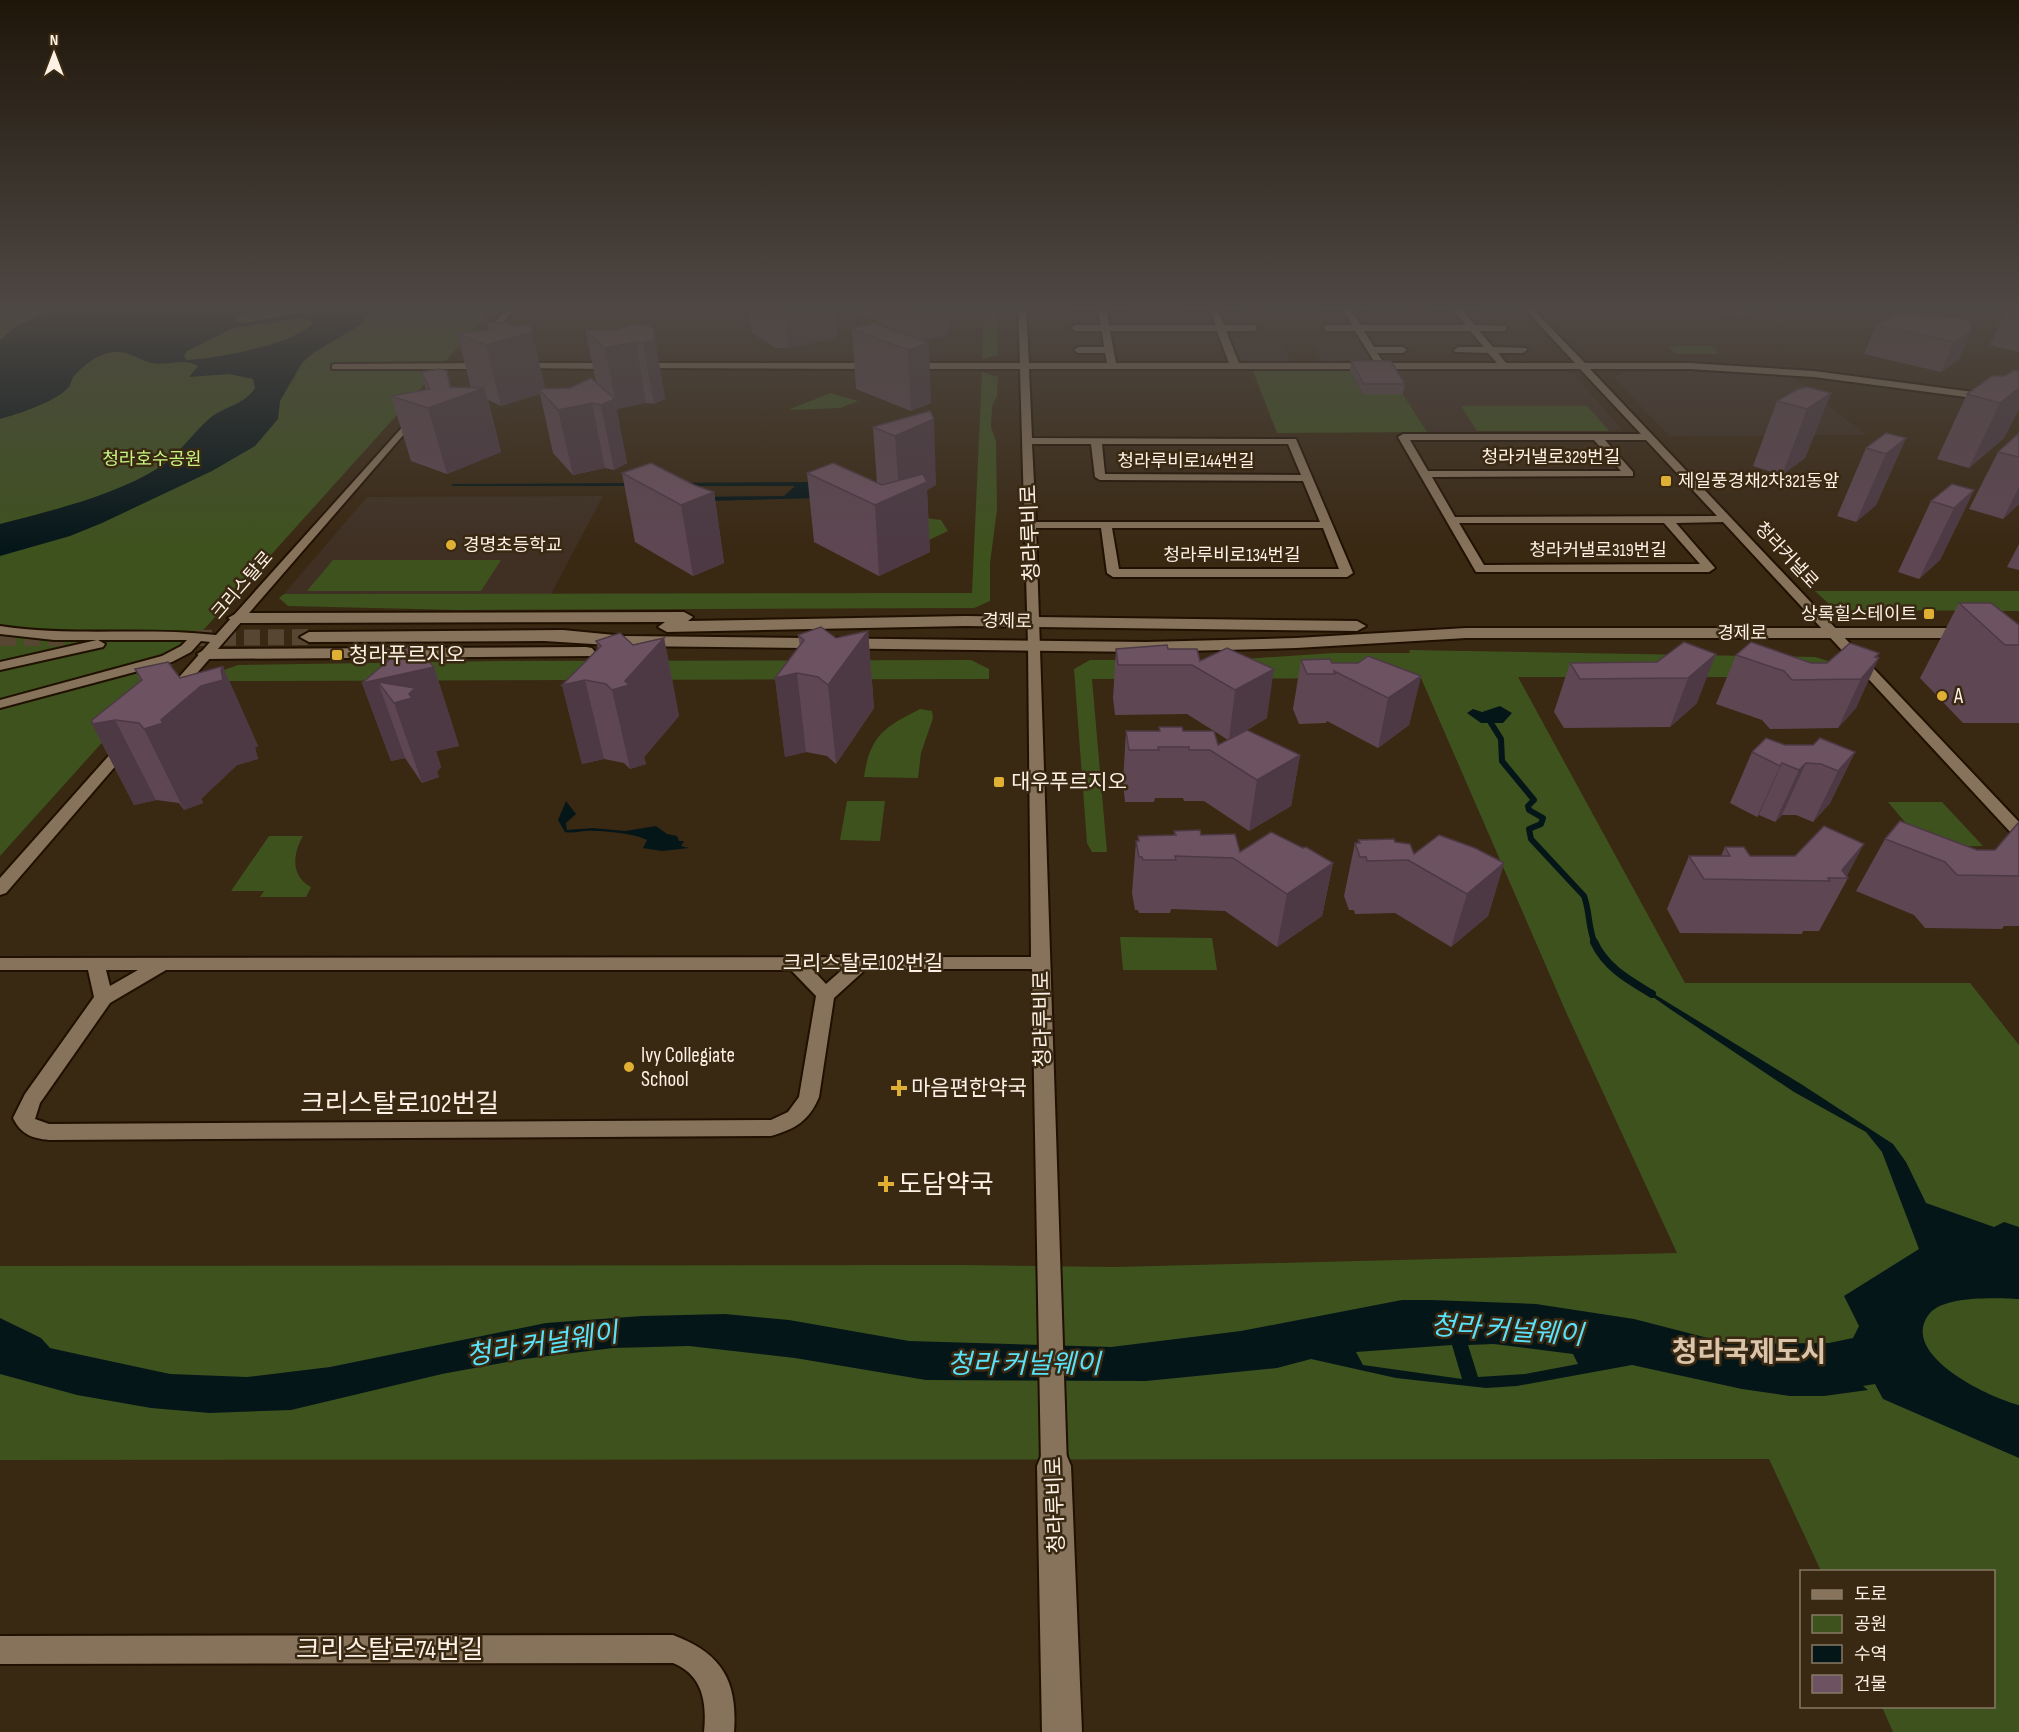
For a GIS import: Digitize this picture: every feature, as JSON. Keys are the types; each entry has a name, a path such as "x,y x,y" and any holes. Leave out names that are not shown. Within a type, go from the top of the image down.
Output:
{"main road":[{"path":"237,618 892,617 965,621"},
{"path":"276,653 269,648 290,622 300,618"},
{"name":"경제로","path":"547,636 640,627 965,621 1391,626 1466,633"},
{"name":"경제로","path":"309,637 547,636 625,641 1216,646 1466,633 2019,633"},
{"path":"199,644 276,653 818,652 925,643"},
{"name":"청라루비로","path":"1054,1466 1062,1732"}],"street":[{"name":"청라루비로","path":"1025,388 1035,645 1054,1466"},
{"name":"청라커낼로","path":"1602,388 2019,831"},
{"path":"1917,388 2019,401"},
{"name":"크리스탈로","path":"161,706 199,644 219,639 421,409"},
{"name":"청라커낼로329번길","path":"1438,497 1403,437 1650,437"},
{"name":"청라커낼로329번길","path":"1425,474 1629,474 1597,437"},
{"name":"청라루비로144번길","path":"1096,440 1100,477 1308,478"},
{"name":"청라루비로144번길","path":"1027,441 1292,441 1317,500"},
{"name":"청라커낼로319번길","path":"1438,497 1479,568 1709,568 1668,519"},
{"name":"청라루비로134번길","path":"1106,525 1113,573 1347,573 1317,500"},
{"name":"청라커낼로319번길","path":"1451,520 1727,519"},
{"name":"청라루비로134번길","path":"1029,525 1327,525"},
{"path":"0,630 199,644"},
{"path":"0,666 97,644 199,644"},
{"path":"0,704 135,670 167,659 199,644"},
{"path":"0,888 138,732"},
{"path":"795,963 825,994 862,963"},
{"name":"크리스탈로102번길","path":"0,964 1041,963"},
{"path":"96,965 103,998 163,964"},
{"name":"크리스탈로102번길","path":"103,998 32,1099 23,1118 26,1126 49,1132 771,1128 797,1117 805,1108 809,1097 825,994"},
{"name":"크리스탈로74번길","path":"0,1650 673,1649 687,1653 711,1676 720,1696 719,1732"}],"shaded area":[{"path":"1400,388 1586,388 1622,430 1427,432"},
{"path":"1623,388 1806,388 1866,435 1669,436"},
{"name":"경명초등학교","path":"603,496 551,594 284,594 367,497"}],"green space":[{"name":"청라호수공원","path":"0,388 421,388 0,856"},
{"path":"981,388 997,388 997,396 992,406 991,427 996,441 997,510 990,563 990,601 974,608 458,610 288,606 279,598 284,594 972,593"},
{"path":"1260,388 1360,388 1363,394 1403,394 1427,432 1277,433"},
{"path":"830,393 858,401 840,408 788,410"},
{"path":"1461,406 1587,406 1609,431 1477,431"},
{"path":"926,518 941,520 948,531 929,540"},
{"path":"333,560 501,560 481,591 307,591"},
{"path":"1815,591 2019,591 2019,611 1852,610 1829,604"},
{"path":"1409,650 1815,657 1835,663 1847,677 1518,677 1685,983 1970,983 2019,1045 2019,1732 1893,1732 1882,1708 1995,1708 1995,1570 1821,1570 1769,1459 0,1460 0,1266 961,1265 1115,1267 1677,1253 1566,1012 1421,678 1092,679 1107,852 1092,852 1087,843 1074,669 1090,660 1228,660 1333,653 1410,653"},
{"path":"971,660 989,669 989,679 210,681 218,672 238,665 502,661"},
{"path":"920,709 932,711 933,718 921,753 918,778 864,777 870,752 881,734 897,721"},
{"path":"847,801 885,801 880,841 840,840"},
{"path":"1888,802 1942,802 1983,846 1926,847"},
{"path":"269,836 303,836 297,850 295,864 299,877 311,887 306,897 260,897 264,891 231,891"},
{"path":"1120,937 1212,938 1217,970 1123,970"}],"water":[{"path":"0,388 68,388 46,403 0,419"},
{"path":"255,388 288,388 280,401 278,419 255,446 212,471 102,523 70,536 0,556 0,524 83,501 143,477 167,462 210,418 240,402"},
{"path":"821,482 818,498 668,502 641,486 451,486 453,484","holes":["700,486 795,486 784,496 674,497"]},
{"path":"1500,706 1512,713 1503,723 1481,723 1467,713 1473,709 1482,712"},
{"path":"566,801 576,814 566,823 567,830 593,828 625,831 656,826 667,834 677,836 679,841 684,841 681,846 689,848 662,851 643,848 647,840 629,835 599,831 565,832 558,820"},
{"name":"청라 커널웨이","path":"1654,994 1801,1084 1893,1144 1906,1162 1926,1203 1994,1227 2004,1222 2019,1227 2019,1299 1972,1299 1948,1303 1930,1313 1923,1328 1925,1344 1951,1372 1969,1384 2019,1405 2019,1458 1883,1399 1875,1384 1863,1386 1868,1390 1824,1396 1790,1396 1742,1389 1632,1365 1517,1386 1486,1388 1396,1378 1311,1359 1277,1368 1146,1381 926,1380 795,1358 689,1346 613,1348 524,1359 442,1374 291,1410 210,1413 151,1408 77,1395 0,1374 0,1318 41,1338 50,1348 170,1374 247,1377 330,1367 546,1323 642,1316 725,1314 789,1320 909,1341 1111,1347 1241,1331 1402,1300 1431,1300 1536,1304 1634,1319 1731,1344 1829,1343 1853,1338 1859,1326 1844,1296 1919,1249 1882,1152 1866,1132 1794,1092 1651,995","holes":["1494,1344 1573,1354 1578,1364 1525,1374 1478,1377 1468,1345","1452,1345 1462,1379 1363,1365 1356,1352"]}],"building":[{"path":"484,388 428,408 391,396 430,389"},
{"path":"602,388 615,399 601,405 592,403 558,410 539,389"},
{"path":"1810,388 1831,393 1807,409 1777,401 1798,389"},
{"path":"1976,388 2019,388 2000,403 1967,394"},
{"path":"930,411 934,419 895,436 873,427"},
{"path":"1886,433 1906,438 1886,454 1866,448"},
{"path":"2019,433 2019,457 1998,452"},
{"path":"651,463 694,485 714,492 681,505 622,473"},
{"path":"833,463 882,485 923,474 927,482 875,505 807,473"},
{"path":"1952,484 1974,490 1954,508 1931,501"},
{"path":"1959,603 1991,603 2019,625 2019,645 2005,645"},
{"path":"821,627 836,638 868,631 828,685 818,677 797,673 775,678 804,640 798,635"},
{"path":"620,633 633,645 664,638 625,681 629,685 612,690 606,684 585,680 562,685 601,646 596,641"},
{"path":"1684,642 1716,654 1688,678 1580,679 1570,663 1657,662"},
{"path":"1751,642 1811,663 1827,663 1850,643 1879,653 1875,657 1879,658 1861,679 1792,680 1784,671 1736,655"},
{"path":"397,645 401,649 412,645 434,667 362,683 390,659 381,650"},
{"path":"1167,645 1168,649 1197,649 1200,661 1227,648 1274,669 1235,690 1192,665 1118,665 1116,649"},
{"path":"1368,656 1421,676 1388,698 1334,671 1335,674 1307,674 1301,660 1330,659 1332,663 1358,663"},
{"path":"168,662 180,678 223,667 221,670 223,680 201,686 161,720 163,723 144,729 139,723 115,720 92,724 92,720 142,680 135,669"},
{"path":"378,682 415,688 409,694 412,698 394,703"},
{"path":"1159,727 1182,727 1183,731 1214,731 1218,745 1247,730 1300,755 1257,780 1210,750 1158,747 1159,750 1129,750 1126,731 1160,731"},
{"path":"1766,738 1785,745 1813,745 1820,738 1855,752 1838,771 1821,764 1806,763 1799,770 1782,763 1780,766 1752,752"},
{"path":"1900,821 1977,850 1995,850 2019,822 2019,876 1957,875 1945,862 1885,839"},
{"path":"1824,826 1864,844 1842,870 1848,878 1828,878 1830,881 1704,879 1689,856 1730,856 1725,847 1744,847 1750,856 1795,856"},
{"path":"1200,830 1201,835 1235,834 1240,852 1271,832 1303,848 1306,847 1333,863 1287,894 1233,858 1175,856 1176,860 1143,860 1139,857 1136,841 1139,841 1138,836 1176,835 1174,831"},
{"path":"1439,835 1475,848 1504,863 1467,894 1408,860 1367,861 1366,857 1360,857 1355,843 1360,843 1358,840 1394,839 1395,842 1410,844 1414,854"}],"waterway":[{"path":"1491,723 1501,739 1502,761 1534,800 1528,806 1529,810 1543,818 1541,824 1529,829 1531,839 1584,896 1595,944"},
{"path":"1595,944 1612,966 1652,994"}],"tunnel":[{"path":"196,638 309,637"},
{"path":"0,638 64,638"}],"place":[{"name":"제일풍경채2차321동앞","path":"1666,481"},
{"name":"경명초등학교","path":"451,545"},
{"name":"상록힐스테이트","path":"1929,614"},
{"name":"청라푸르지오","path":"337,655"},
{"name":"A","path":"1942,696"},
{"name":"대우푸르지오","path":"999,782"},
{"name":"Ivy Collegiate School","path":"629,1067"},
{"name":"마음편한약국","path":"899,1088"},
{"name":"도담약국","path":"886,1184"}],"district":[{"name":"청라국제도시","path":"1749,1351"}]}
